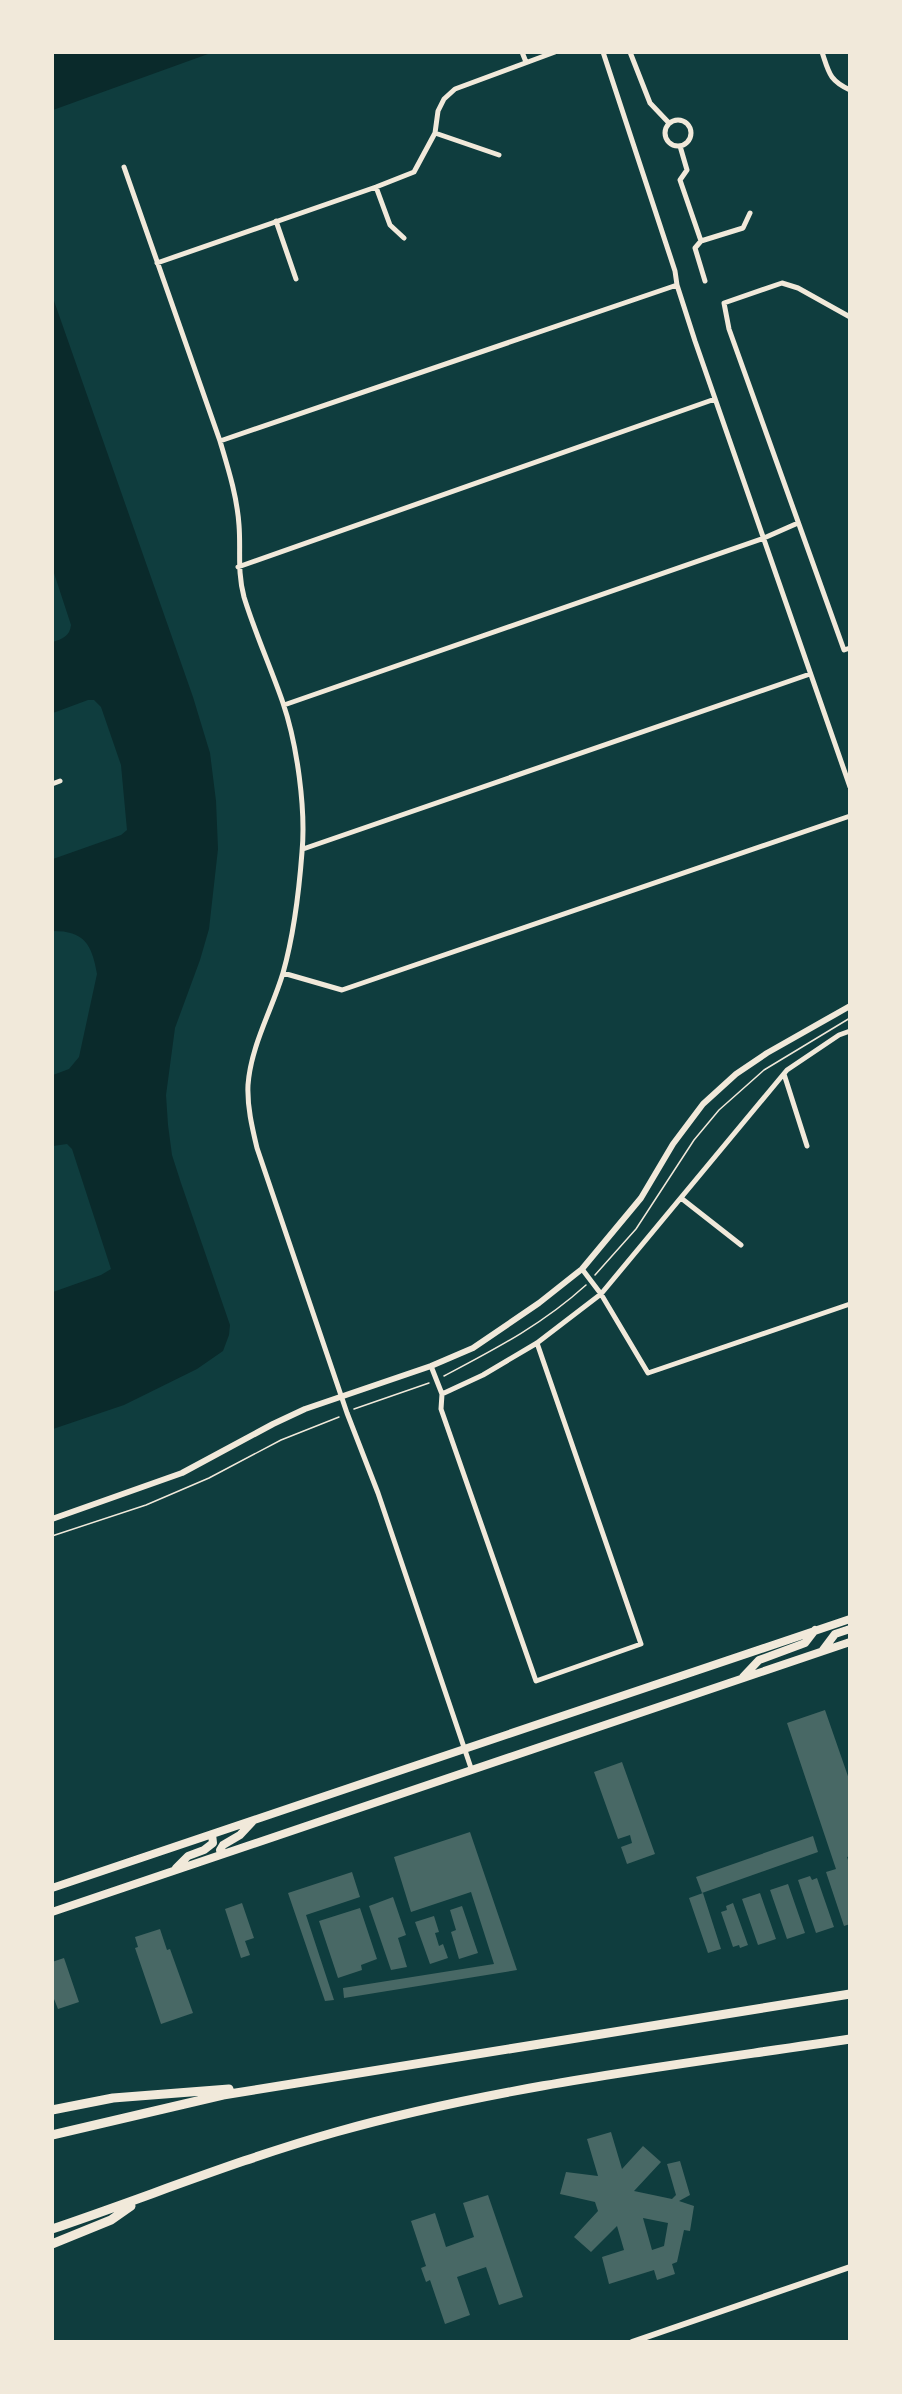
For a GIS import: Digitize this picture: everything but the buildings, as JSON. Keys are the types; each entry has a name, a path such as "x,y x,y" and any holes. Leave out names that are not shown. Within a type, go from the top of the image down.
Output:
{"highway":[{"path":"52,1888 849,1619"},
{"path":"823,1651 835,1634 849,1629"},
{"path":"741,1679 759,1659 805,1643 815,1630"},
{"path":"52,1912 471,1768 849,1642"},
{"path":"221,1854 220,1850 223,1845 240,1835 256,1818"},
{"path":"173,1870 188,1856 210,1847 213,1843 212,1834"},
{"path":"52,2135 224,2095 849,1994"},
{"path":"52,2229 143,2199 259,2156 336,2132 438,2107 548,2086 849,2039"},
{"path":"52,2110 113,2098 289,2084"},
{"path":"52,2244 111,2220 143,2199"}],"street":[{"path":"522,52 525,62"},
{"path":"157,263 376,188 414,171 435,133 444,99 455,89 555,52"},
{"path":"603,52 675,271 677,285 849,787"},
{"path":"630,52 650,103 669,123"},
{"path":"822,52 835,83 849,90"},
{"path":"682,120 689,126 690,139 680,146 672,145 666,139 665,130 669,123 682,120"},
{"path":"435,133 499,155"},
{"path":"680,146 687,171 680,180 701,241"},
{"path":"124,167 220,441 232,482 240,525 238,567 244,596 284,705 295,755 303,849 283,973 254,1051 248,1085 250,1113 257,1148 347,1413 378,1492 471,1768"},
{"path":"376,188 390,225 404,238"},
{"path":"705,281 695,248 701,241 742,228 750,213"},
{"path":"276,221 296,279"},
{"path":"847,649 798,523 729,329 724,303 782,283 798,288 849,317"},
{"path":"220,441 677,285"},
{"path":"238,567 716,399"},
{"path":"284,705 764,538 798,523"},
{"path":"303,849 810,675"},
{"path":"52,784 60,781"},
{"path":"283,973 342,990 849,816"},
{"path":"52,1519 182,1473 273,1424 306,1409 431,1366 473,1348 539,1303 582,1269 641,1198 673,1143 703,1104 736,1074 849,1005"},
{"path":"442,1394 483,1375 537,1343 601,1294 784,1074 830,1041 849,1031"},
{"path":"784,1074 807,1146"},
{"path":"681,1198 741,1245"},
{"path":"582,1269 601,1294 648,1373 849,1304"},
{"path":"431,1366 442,1394 441,1409 536,1681 640,1644 537,1343"},
{"path":"632,2342 849,2267"}],"path":[{"path":"52,1536 119,1515 209,1478 252,1454 369,1402 398,1395 436,1380 507,1344 542,1321 590,1280 636,1228 694,1140 719,1110 764,1070 849,1018"}],"water":[{"path":"207,52 208,54 53,110 53,53"},
{"path":"53,298 193,697 210,753 216,801 218,849 209,929 175,1028 166,1095 172,1155 230,1325 223,1351 197,1369 124,1405 53,1429 53,1292 101,1275 111,1269 72,1149 67,1144 53,1146 53,1075 69,1069 79,1057 97,974 85,941 72,933 53,931 53,859 121,835 127,830 121,765 101,707 94,700 88,700 53,713 53,642 67,634 71,625 53,570"}]}
